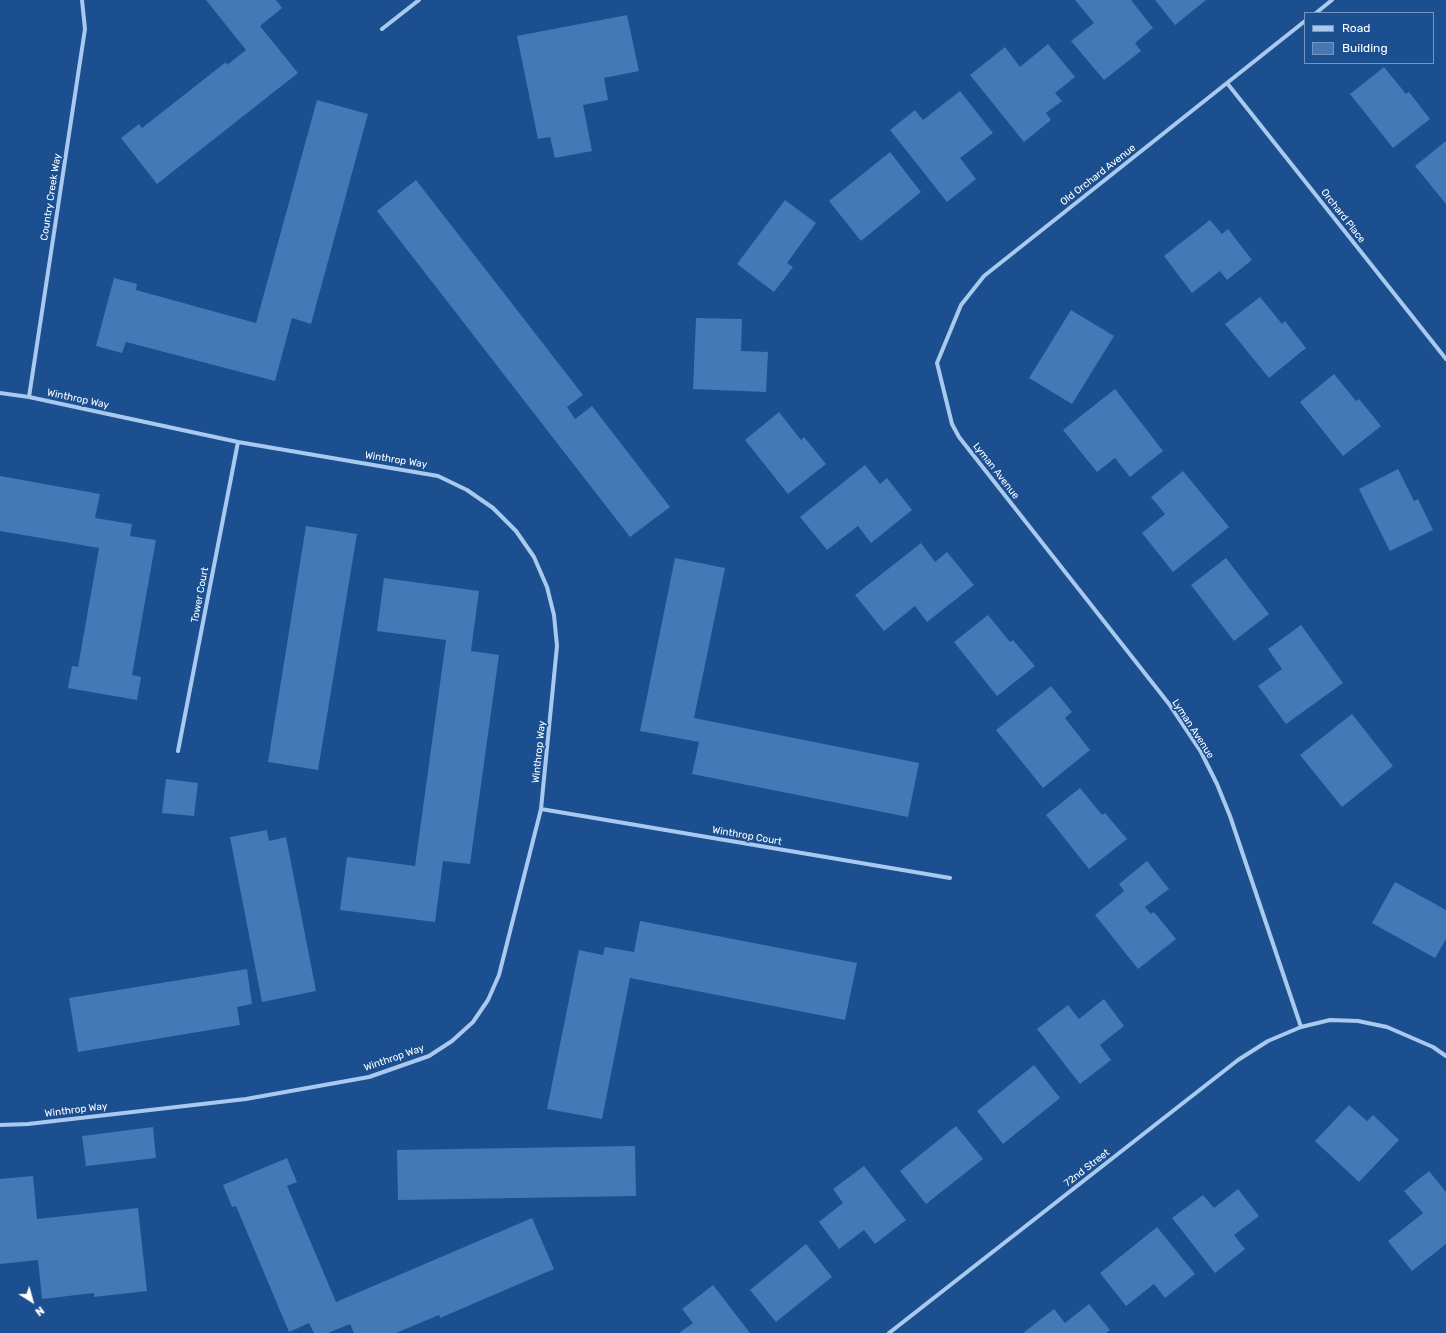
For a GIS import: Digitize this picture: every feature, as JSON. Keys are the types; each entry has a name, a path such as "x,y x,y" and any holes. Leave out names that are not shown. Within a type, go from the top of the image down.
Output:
{"street":[{"name":"Country Creek Way","path":"29,397 85,29 82,0"},
{"path":"382,29 419,0"},
{"path":"1317,12 1332,0"},
{"name":"Old Orchard Avenue","path":"938,369 937,363 961,304 984,276 1304,23"},
{"name":"Orchard Place","path":"1227,83 1446,359"},
{"name":"Lyman Avenue","path":"938,369 952,424 959,437 1169,704 1201,752 1217,784 1230,816 1301,1027"},
{"name":"Winthrop Way","path":"0,392 238,442 438,476 467,490 493,508 516,531 536,563 547,587 554,615 557,646 541,809 500,975 488,1000 473,1022 452,1041 429,1056 369,1076 246,1099 28,1124 0,1125"},
{"name":"Tower Court","path":"178,751 238,442"},
{"name":"Winthrop Court","path":"541,809 950,878"},
{"path":"1301,1027 1330,1020 1358,1021 1387,1027 1433,1047 1446,1056"},
{"name":"72nd Street","path":"890,1333 1238,1060 1268,1041 1301,1027"}],"building":[{"path":"206,0 276,0 282,8 260,26 298,73 157,184 121,138 139,124 142,128 226,62 227,65 246,50"},
{"path":"1075,0 1131,0 1153,28 1135,43 1141,51 1104,80 1071,41 1094,23"},
{"path":"1155,0 1206,0 1175,25"},
{"path":"627,15 639,71 604,78 608,100 583,105 592,151 555,158 550,137 538,139 517,36"},
{"path":"1048,44 1075,77 1055,93 1062,101 1046,113 1051,120 1024,142 970,75 1005,47 1020,67"},
{"path":"1384,67 1406,94 1409,92 1430,119 1393,148 1350,94"},
{"path":"960,91 993,133 960,158 976,179 947,202 890,130 915,110 923,120"},
{"path":"317,100 368,114 311,324 292,318 275,381 126,342 122,353 96,346 114,278 137,284 136,290 256,323"},
{"path":"1446,141 1446,204 1415,166"},
{"path":"890,152 921,192 861,241 829,201"},
{"path":"416,180 583,395 567,407 575,419 592,406 670,507 630,537 377,211"},
{"path":"785,200 816,223 787,263 793,267 774,292 737,264"},
{"path":"1210,220 1222,234 1228,229 1252,260 1227,280 1220,271 1192,293 1164,256"},
{"path":"1260,297 1282,324 1285,321 1306,348 1269,378 1225,324"},
{"path":"1071,310 1114,336 1072,404 1029,378"},
{"path":"696,318 742,319 741,351 768,352 766,392 693,389"},
{"path":"1334,374 1356,401 1359,399 1381,426 1343,456 1300,402"},
{"path":"1115,389 1163,451 1130,477 1115,458 1097,472 1063,430"},
{"path":"779,412 801,440 804,437 826,464 788,494 745,440"},
{"path":"865,465 880,484 887,478 912,510 871,543 858,526 827,550 800,517"},
{"path":"1398,469 1414,501 1418,499 1433,530 1390,551 1359,489"},
{"path":"1183,471 1229,527 1173,572 1142,533 1165,514 1151,497"},
{"path":"0,476 100,494 95,518 132,524 130,536 156,540 132,675 141,677 137,700 68,688 72,666 78,667 99,548 0,531"},
{"path":"306,526 357,534 318,770 268,762"},
{"path":"921,543 935,562 947,552 974,585 927,622 915,606 884,631 855,595"},
{"path":"675,558 725,568 694,718 919,763 908,817 692,774 699,742 640,731"},
{"path":"1226,558 1269,614 1234,641 1191,585"},
{"path":"384,578 479,591 471,651 499,655 470,864 443,861 435,922 340,910 347,857 415,866 446,640 377,631"},
{"path":"988,615 1010,642 1013,640 1035,666 997,696 954,642"},
{"path":"1301,625 1343,683 1286,724 1258,686 1282,669 1268,649"},
{"path":"1051,686 1072,712 1065,718 1090,750 1043,788 996,730"},
{"path":"1352,714 1393,766 1342,807 1300,755"},
{"path":"166,779 198,783 194,816 162,813"},
{"path":"1080,788 1102,815 1105,813 1127,839 1089,869 1046,815"},
{"path":"267,830 269,841 286,837 316,991 262,1002 230,837"},
{"path":"1147,861 1169,889 1145,907 1151,914 1154,912 1176,939 1138,969 1095,915 1124,891 1119,884"},
{"path":"1395,882 1446,910 1446,939 1435,958 1372,923"},
{"path":"640,921 857,963 845,1020 630,978 602,1119 547,1109 579,950 603,955 605,947 634,952"},
{"path":"247,969 252,1004 237,1007 240,1025 78,1052 69,998"},
{"path":"1104,999 1124,1026 1100,1045 1111,1060 1080,1084 1037,1029 1068,1005 1079,1019"},
{"path":"1034,1065 1060,1098 1003,1144 977,1111"},
{"path":"1349,1105 1367,1121 1373,1115 1399,1140 1359,1182 1315,1141"},
{"path":"956,1126 983,1159 926,1204 900,1171"},
{"path":"153,1127 156,1158 86,1166 82,1136"},
{"path":"635,1146 636,1196 398,1200 397,1150"},
{"path":"287,1158 297,1182 287,1186 336,1302 532,1218 554,1269 440,1318 439,1315 396,1333 354,1333 350,1324 328,1333 314,1333 309,1323 289,1332 236,1206 232,1207 223,1185"},
{"path":"864,1166 906,1220 875,1244 864,1230 839,1249 819,1222 843,1203 833,1189"},
{"path":"1429,1171 1446,1192 1446,1244 1412,1271 1388,1241 1423,1213 1404,1191"},
{"path":"33,1176 37,1219 138,1208 147,1291 94,1297 94,1293 42,1299 38,1260 0,1264 0,1179"},
{"path":"1238,1189 1259,1216 1234,1235 1245,1249 1215,1273 1172,1218 1203,1195 1214,1208"},
{"path":"1157,1227 1195,1274 1165,1298 1154,1284 1126,1306 1100,1273"},
{"path":"806,1244 832,1277 776,1322 750,1290"},
{"path":"713,1285 750,1333 679,1333 693,1323 682,1309"},
{"path":"1089,1304 1110,1330 1106,1333 1023,1333 1054,1309 1065,1323"}]}
